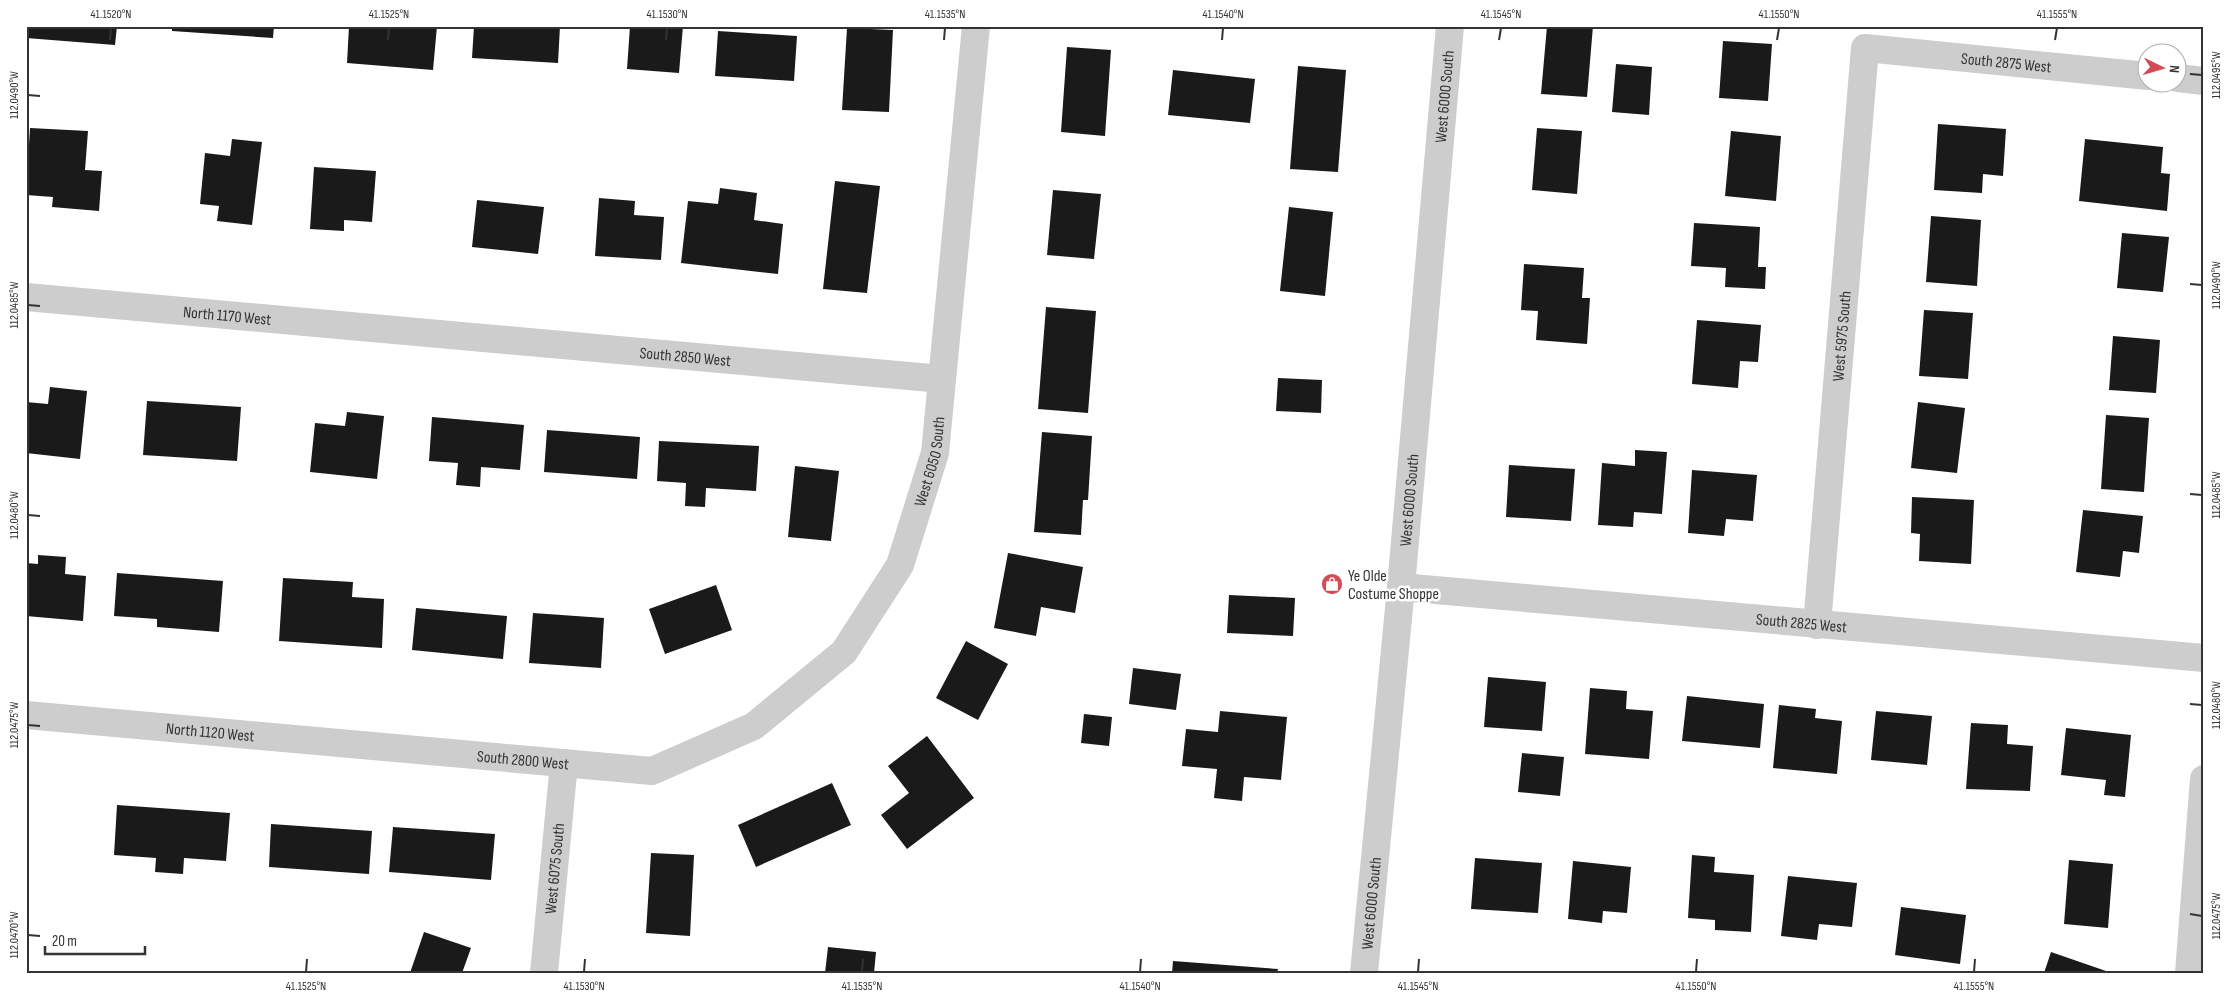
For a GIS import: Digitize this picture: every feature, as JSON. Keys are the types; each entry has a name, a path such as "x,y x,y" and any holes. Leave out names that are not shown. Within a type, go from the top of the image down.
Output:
{"street":[{"name":"West 6050 South","path":"652,771 754,726 844,652 900,566 935,453 976,26"},
{"name":"West 6000 South","path":"1364,973 1401,587 1450,26"},
{"name":"South 2875 West","path":"1865,48 2138,75"},
{"name":"West 5975 South","path":"1817,625 1865,48"},
{"path":"2188,79 2204,81"},
{"name":"North 1170 West","path":"26,297 429,333"},
{"name":"South 2850 West","path":"429,333 942,379"},
{"name":"South 2825 West","path":"1401,587 2204,658"},
{"name":"North 1120 West","path":"26,715 394,748"},
{"name":"South 2800 West","path":"394,748 652,771"},
{"name":"West 6075 South","path":"544,973 564,763"},
{"path":"2189,973 2204,779"}],"building":[{"path":"26,26 117,26 115,45 26,38"},
{"path":"172,26 274,26 273,38 172,31"},
{"path":"349,26 437,26 433,70 347,63"},
{"path":"474,26 560,26 558,63 472,58"},
{"path":"630,26 683,26 679,73 627,69"},
{"path":"1547,26 1593,26 1587,97 1541,94"},
{"path":"847,28 893,30 889,112 842,110"},
{"path":"718,31 797,36 794,81 715,76"},
{"path":"1723,41 1772,44 1768,101 1719,98"},
{"path":"1067,47 1111,50 1105,136 1061,132"},
{"path":"1616,64 1652,67 1649,115 1612,112"},
{"path":"1298,66 1346,70 1338,172 1290,169"},
{"path":"1173,70 1255,79 1250,123 1168,115"},
{"path":"1938,124 2006,129 2003,176 1983,174 1982,193 1934,190"},
{"path":"30,128 88,131 85,170 102,171 99,211 52,207 53,197 26,195"},
{"path":"1537,128 1582,131 1577,194 1532,190"},
{"path":"1731,131 1781,136 1776,201 1725,196"},
{"path":"232,139 262,142 252,225 217,221 219,206 200,204 205,153 230,156"},
{"path":"2085,139 2163,147 2161,173 2170,174 2167,211 2079,201"},
{"path":"314,167 376,171 372,222 344,220 344,231 310,229"},
{"path":"835,181 880,186 867,293 823,289"},
{"path":"720,188 757,193 754,220 783,224 778,274 681,263 688,201 718,204"},
{"path":"1053,190 1101,194 1094,259 1047,255"},
{"path":"599,198 635,201 634,215 664,217 661,260 595,256"},
{"path":"477,200 544,207 538,254 472,247"},
{"path":"1289,207 1333,212 1325,296 1280,291"},
{"path":"1931,216 1981,220 1977,286 1926,282"},
{"path":"1694,223 1760,227 1758,267 1766,267 1765,289 1725,287 1726,268 1691,266"},
{"path":"2122,233 2169,237 2163,292 2117,288"},
{"path":"1524,264 1584,268 1582,298 1590,298 1587,344 1536,340 1538,311 1521,310"},
{"path":"1046,307 1096,311 1088,413 1038,409"},
{"path":"1924,310 1973,313 1968,379 1919,376"},
{"path":"1697,320 1761,325 1758,362 1740,361 1738,388 1692,384"},
{"path":"2113,336 2160,340 2156,393 2109,390"},
{"path":"1278,378 1322,380 1321,413 1276,411"},
{"path":"50,387 87,391 80,459 26,453 26,402 48,404"},
{"path":"147,401 241,407 237,461 143,455"},
{"path":"1918,402 1965,408 1957,473 1911,468"},
{"path":"347,412 384,416 377,479 310,472 315,423 345,426"},
{"path":"2106,415 2149,418 2144,492 2101,489"},
{"path":"432,417 524,425 520,470 481,467 480,487 456,485 458,463 429,461"},
{"path":"547,430 640,437 637,479 544,472"},
{"path":"1042,432 1092,436 1088,500 1083,500 1081,535 1034,532"},
{"path":"659,441 759,446 756,491 706,488 705,507 685,506 686,483 657,481"},
{"path":"1635,450 1667,452 1662,514 1634,512 1633,527 1598,525 1602,463 1635,466"},
{"path":"1509,465 1575,469 1571,521 1506,517"},
{"path":"795,466 839,471 831,541 788,537"},
{"path":"1692,470 1757,475 1753,521 1726,519 1724,536 1688,533"},
{"path":"1912,497 1974,500 1971,564 1919,561 1920,534 1911,533"},
{"path":"2083,510 2143,516 2139,553 2123,551 2120,577 2076,572"},
{"path":"1008,553 1083,567 1075,613 1041,607 1036,636 994,628"},
{"path":"38,555 66,557 65,574 86,576 83,621 26,616 26,563 38,564"},
{"path":"117,573 223,581 219,632 157,627 157,619 114,616"},
{"path":"283,578 353,582 352,597 384,599 382,648 279,641"},
{"path":"716,585 732,630 665,654 649,609"},
{"path":"1229,595 1295,598 1293,636 1227,633"},
{"path":"416,608 507,616 503,659 412,650"},
{"path":"533,613 604,618 601,668 529,663"},
{"path":"966,641 1008,664 978,720 936,698"},
{"path":"1133,668 1181,674 1176,710 1129,704"},
{"path":"1488,677 1546,682 1542,731 1484,727"},
{"path":"1590,688 1627,691 1626,709 1653,711 1649,759 1585,754"},
{"path":"1687,696 1764,704 1760,748 1682,741"},
{"path":"1779,705 1816,709 1815,718 1842,721 1837,774 1773,768"},
{"path":"1220,711 1287,717 1281,780 1244,777 1242,801 1214,798 1217,769 1182,766 1186,729 1218,732"},
{"path":"1876,711 1932,716 1927,765 1871,760"},
{"path":"1084,714 1112,717 1109,746 1081,743"},
{"path":"1971,723 2008,725 2007,744 2033,746 2030,791 1966,789"},
{"path":"2066,728 2131,735 2125,797 2104,795 2106,780 2061,775"},
{"path":"927,736 974,798 907,849 881,815 909,793 888,766"},
{"path":"1522,753 1564,757 1560,796 1518,792"},
{"path":"832,783 851,825 756,867 738,825"},
{"path":"117,805 230,813 226,861 184,858 183,874 155,872 156,858 114,855"},
{"path":"271,824 372,831 369,874 269,867"},
{"path":"393,827 495,834 491,880 389,872"},
{"path":"651,853 694,855 690,936 646,933"},
{"path":"1692,855 1715,857 1714,872 1754,875 1751,932 1715,930 1715,920 1688,918"},
{"path":"1475,858 1542,863 1538,913 1471,909"},
{"path":"2069,860 2113,864 2108,928 2064,924"},
{"path":"1573,861 1631,867 1627,913 1603,911 1602,923 1568,919"},
{"path":"1788,876 1857,883 1852,927 1819,924 1817,940 1781,936"},
{"path":"1901,907 1966,915 1960,964 1895,955"},
{"path":"424,932 471,948 462,973 410,973"},
{"path":"828,947 876,952 874,973 825,973"},
{"path":"2051,952 2106,971 2106,973 2044,973"},
{"path":"1173,961 1278,969 1277,973 1172,973"}],"place":[{"name":"Ye Olde Costume Shoppe","path":"1332,584"}]}
